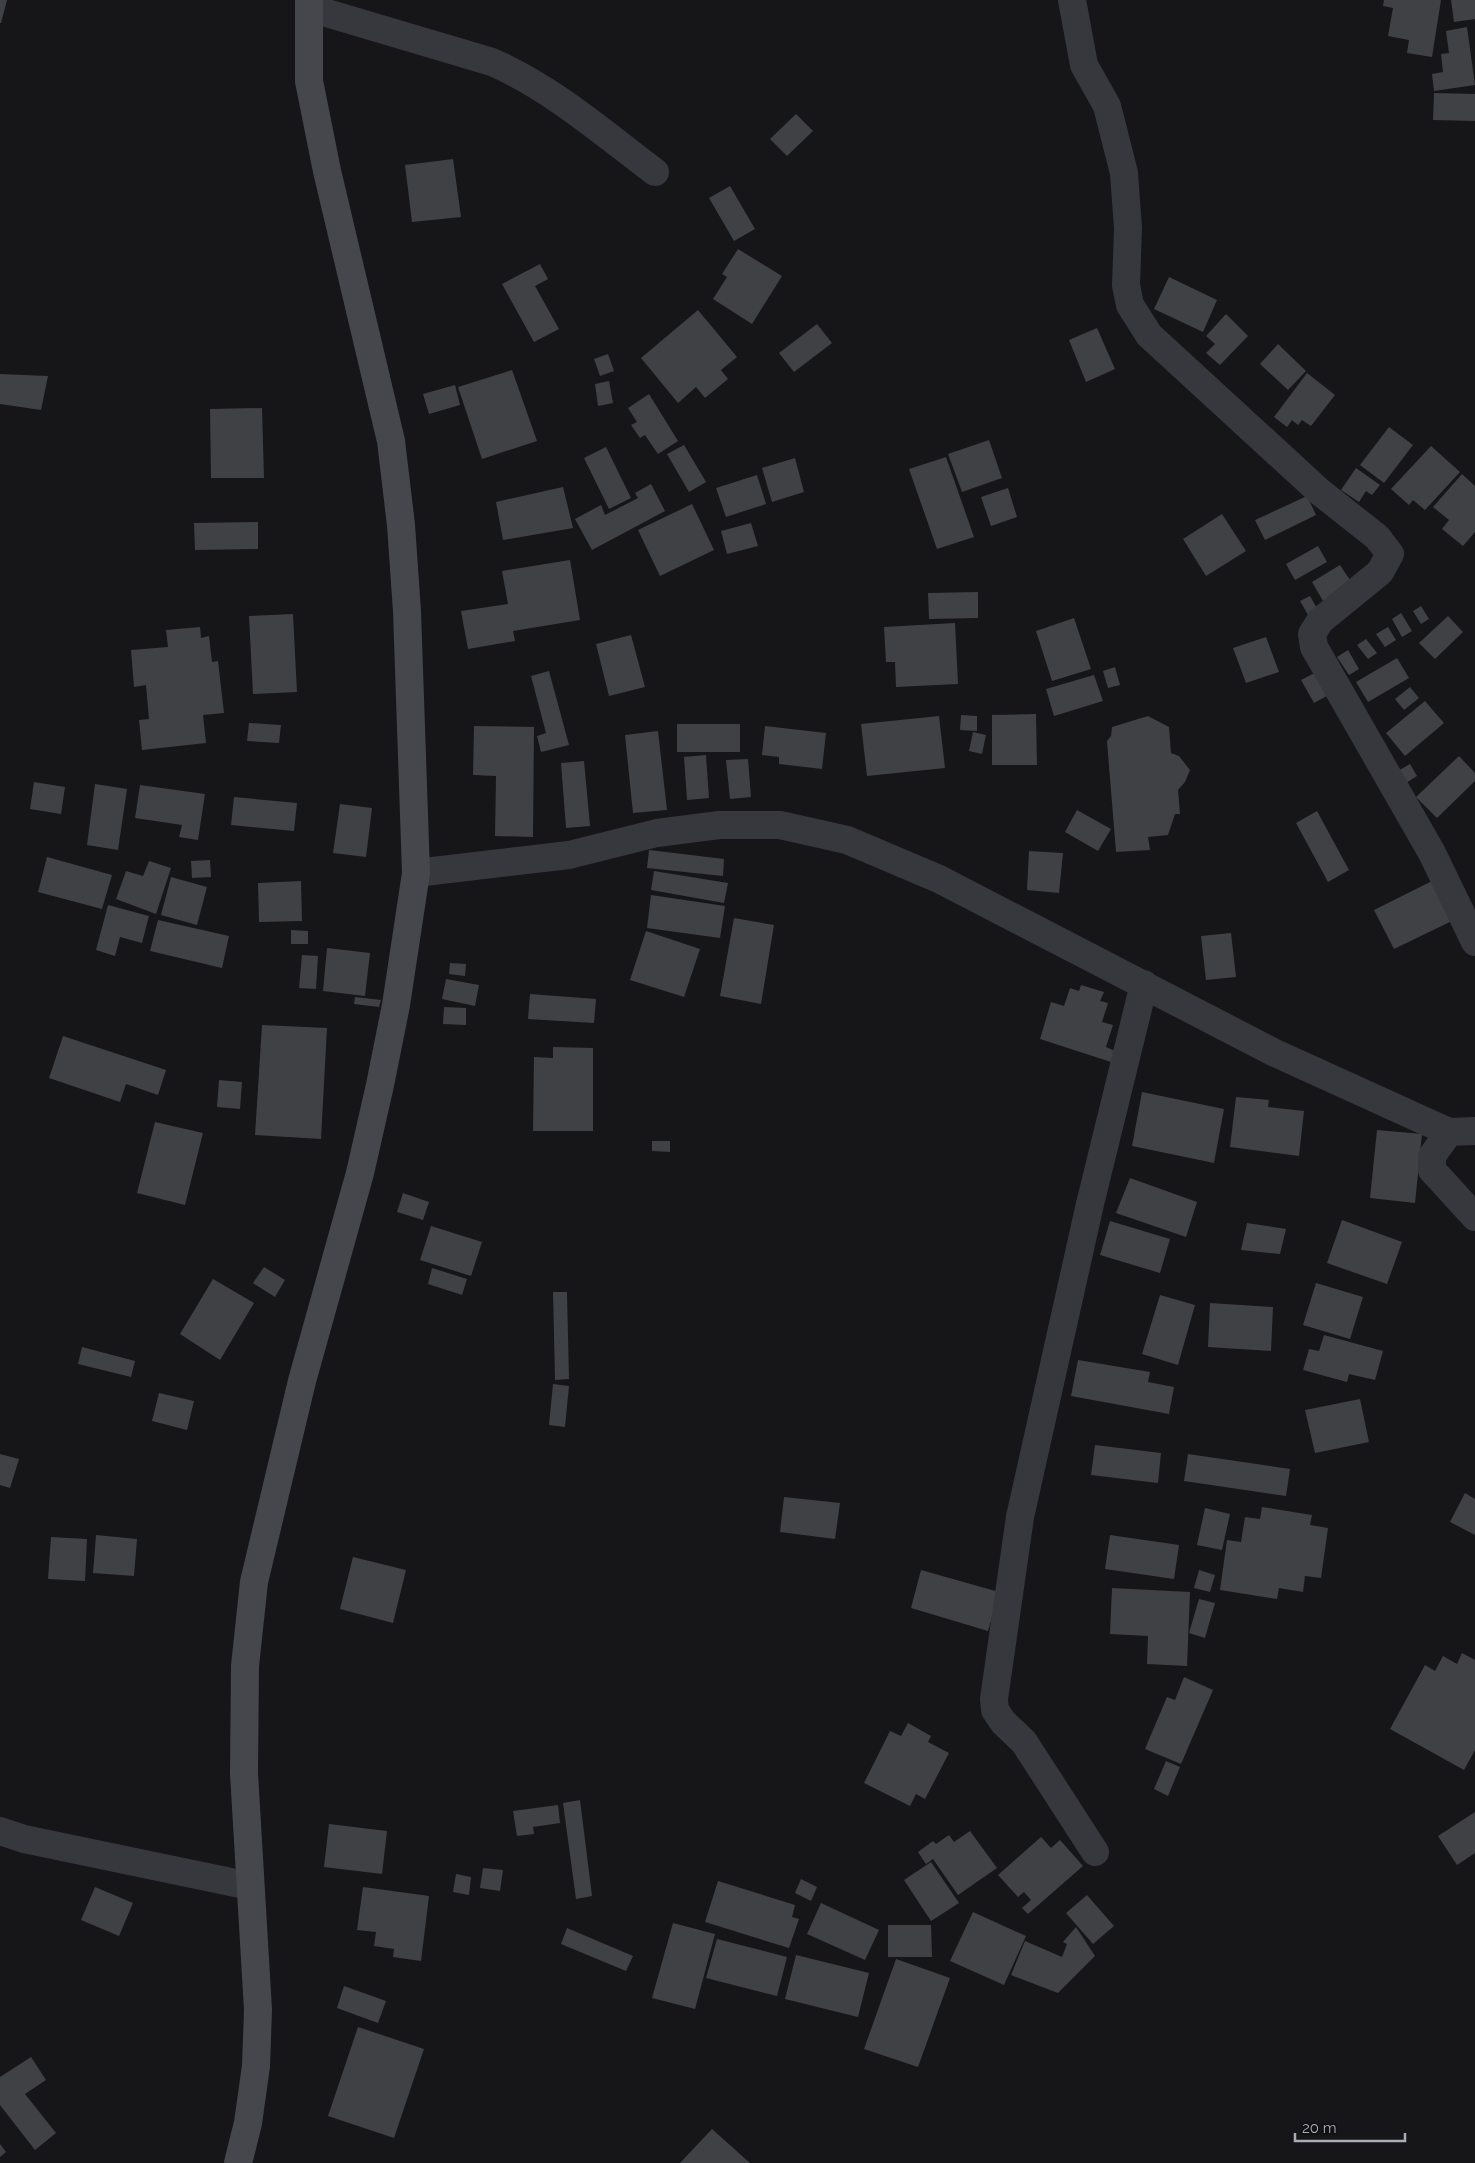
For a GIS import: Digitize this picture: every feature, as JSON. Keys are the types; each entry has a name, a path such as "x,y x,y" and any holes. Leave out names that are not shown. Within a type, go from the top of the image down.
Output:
{"street":[{"path":"1072,0 1084,65 1107,106 1124,173 1128,228 1126,285 1130,306 1149,335 1320,492 1377,537 1390,554 1380,572 1320,622 1312,634 1314,647 1432,853 1475,942"},
{"path":"238,2163 248,2123 256,2066 258,2010 244,1773 245,1666 254,1582 302,1381 358,1182 378,1095 396,1005 416,873 407,612 401,525 391,442 327,171 309,81 309,4 492,62 517,72 571,109 655,172"},
{"path":"416,873 570,855 657,833 719,825 780,825 847,840 940,879 1275,1053 1462,1131 1432,1156 1432,1170 1475,1217"},
{"path":"1095,1852 1024,1742 999,1716 994,1699 1020,1516 1090,1204 1144,984"},
{"path":"0,1831 24,1839 250,1886"}],"building":[{"path":"0,0 7,0 1,23 0,23"},
{"path":"1384,0 1441,0 1432,57 1407,53 1409,40 1388,36 1393,8 1383,6"},
{"path":"1451,0 1475,0 1475,19 1454,22"},
{"path":"1467,27 1475,85 1434,91 1432,74 1443,72 1441,54 1449,53 1446,31"},
{"path":"1434,93 1475,94 1475,121 1433,120"},
{"path":"796,114 813,131 787,156 770,139"},
{"path":"453,159 461,217 412,222 405,165"},
{"path":"730,186 755,229 734,241 709,198"},
{"path":"738,249 782,276 752,324 713,299 727,277 722,274"},
{"path":"540,264 548,279 535,286 559,329 534,342 502,284"},
{"path":"1169,277 1217,300 1203,332 1154,309"},
{"path":"698,310 737,357 721,370 728,379 705,398 696,387 678,403 641,358"},
{"path":"1226,314 1248,336 1220,365 1206,353 1215,344 1206,336"},
{"path":"817,324 832,343 794,372 779,353"},
{"path":"1097,328 1115,369 1086,382 1069,340"},
{"path":"1278,344 1306,371 1288,390 1260,364"},
{"path":"608,354 614,371 600,376 594,359"},
{"path":"512,370 537,441 482,459 458,387"},
{"path":"1307,373 1335,395 1311,426 1302,420 1298,425 1292,420 1287,427 1274,417"},
{"path":"0,374 48,376 41,410 0,404"},
{"path":"609,381 613,403 598,406 595,384"},
{"path":"455,385 460,405 429,414 423,394"},
{"path":"649,394 678,441 658,454 645,435 640,438 631,425 637,422 628,408"},
{"path":"262,408 264,478 211,478 210,409"},
{"path":"1389,427 1413,445 1384,483 1360,465"},
{"path":"989,440 1002,478 962,492 948,454"},
{"path":"684,445 706,482 689,492 667,454"},
{"path":"1431,446 1460,472 1425,510 1413,500 1409,505 1391,489"},
{"path":"606,447 631,498 609,509 584,458"},
{"path":"946,457 974,537 937,549 909,469"},
{"path":"795,458 804,492 772,502 762,468"},
{"path":"1356,468 1380,485 1372,495 1366,491 1359,502 1341,490"},
{"path":"1462,474 1475,486 1475,532 1463,546 1442,529 1449,520 1433,507"},
{"path":"757,475 766,504 726,517 716,488"},
{"path":"651,484 665,511 592,550 575,519 601,505 605,515 638,498 635,493"},
{"path":"563,487 573,528 503,540 496,502"},
{"path":"1008,488 1017,517 991,526 981,497"},
{"path":"1307,496 1316,515 1265,540 1255,520"},
{"path":"692,504 714,550 660,576 638,530"},
{"path":"1222,514 1246,551 1206,576 1183,539"},
{"path":"258,522 258,549 195,550 194,523"},
{"path":"751,523 758,546 727,554 721,531"},
{"path":"1318,546 1327,562 1295,580 1286,564"},
{"path":"570,560 580,620 513,631 515,641 468,649 461,611 508,604 502,571"},
{"path":"1340,565 1352,583 1323,601 1312,582"},
{"path":"978,592 978,618 929,619 928,593"},
{"path":"1310,596 1318,610 1308,615 1300,601"},
{"path":"1421,606 1429,619 1421,624 1413,611"},
{"path":"1401,613 1412,631 1402,637 1392,619"},
{"path":"293,614 297,692 253,694 249,616"},
{"path":"1448,616 1463,632 1435,659 1419,643"},
{"path":"1074,618 1091,669 1052,681 1036,631"},
{"path":"955,623 958,684 896,687 895,662 886,662 884,627"},
{"path":"200,627 201,638 209,636 212,662 218,661 224,713 203,715 206,743 142,750 139,720 149,719 146,685 134,687 131,650 168,647 166,630"},
{"path":"1388,627 1396,640 1385,647 1376,634"},
{"path":"631,635 645,687 609,696 596,644"},
{"path":"1266,637 1279,672 1246,683 1233,648"},
{"path":"1366,639 1377,653 1368,659 1357,645"},
{"path":"1348,650 1359,669 1349,675 1337,657"},
{"path":"1397,658 1409,678 1368,702 1356,682"},
{"path":"1115,667 1120,685 1108,688 1103,671"},
{"path":"1324,668 1336,691 1314,703 1301,680"},
{"path":"549,671 569,745 541,752 537,736 546,733 531,676"},
{"path":"1094,675 1103,701 1054,716 1046,689"},
{"path":"1410,687 1419,698 1404,710 1395,699"},
{"path":"1425,701 1444,723 1405,756 1386,733"},
{"path":"1036,714 1037,765 992,765 992,715"},
{"path":"961,715 977,716 977,731 960,730"},
{"path":"939,716 945,768 867,776 861,724"},
{"path":"1148,716 1169,727 1171,753 1179,756 1190,770 1185,782 1178,790 1180,814 1175,814 1168,835 1148,837 1150,850 1116,852 1107,741 1111,736 1112,727"},
{"path":"249,723 281,725 279,743 247,741"},
{"path":"677,724 740,724 740,752 677,752"},
{"path":"474,726 534,727 533,837 495,836 496,776 473,775"},
{"path":"765,726 826,733 822,769 779,764 779,757 762,755"},
{"path":"658,731 667,810 633,813 625,735"},
{"path":"973,732 986,735 982,754 969,751"},
{"path":"706,755 709,798 687,800 684,757"},
{"path":"1459,756 1475,773 1475,781 1437,818 1416,797"},
{"path":"748,759 751,797 730,799 726,760"},
{"path":"584,761 590,826 566,828 561,763"},
{"path":"1410,764 1417,776 1406,783 1398,771"},
{"path":"34,782 65,787 61,814 30,809"},
{"path":"95,784 127,789 118,850 87,845"},
{"path":"140,785 205,794 198,840 179,837 182,825 135,818"},
{"path":"234,797 297,803 294,831 231,825"},
{"path":"340,804 372,808 366,857 333,853"},
{"path":"1077,810 1111,829 1098,851 1065,832"},
{"path":"1317,811 1349,870 1328,882 1296,823"},
{"path":"649,850 724,859 723,876 647,868"},
{"path":"1029,851 1063,853 1059,893 1027,890"},
{"path":"47,857 112,875 102,909 38,892"},
{"path":"210,860 211,877 192,878 191,861"},
{"path":"149,861 171,868 156,914 116,899 126,871 143,876"},
{"path":"654,871 728,883 724,903 651,890"},
{"path":"171,877 207,887 197,925 161,915"},
{"path":"1436,879 1456,919 1394,949 1374,910"},
{"path":"301,881 302,921 259,922 258,883"},
{"path":"651,895 725,906 720,938 647,928"},
{"path":"108,905 149,916 142,943 120,937 115,956 96,950"},
{"path":"734,918 774,925 761,1004 720,996"},
{"path":"158,920 229,936 222,968 150,951"},
{"path":"291,930 308,931 308,944 291,944"},
{"path":"646,931 700,949 684,997 630,980"},
{"path":"1231,933 1236,977 1206,980 1201,936"},
{"path":"327,948 370,953 365,996 323,991"},
{"path":"302,955 318,956 316,989 299,988"},
{"path":"450,963 466,964 465,976 449,974"},
{"path":"446,979 479,985 475,1006 442,999"},
{"path":"1081,985 1104,992 1100,1001 1108,1003 1102,1022 1113,1025 1106,1047 1115,1051 1111,1062 1040,1039 1051,1002 1064,1006 1070,988 1079,991"},
{"path":"530,994 596,999 594,1023 528,1019"},
{"path":"355,997 381,1000 379,1007 354,1004"},
{"path":"444,1007 466,1008 466,1025 443,1024"},
{"path":"262,1025 327,1028 321,1139 255,1135"},
{"path":"63,1036 166,1070 158,1095 126,1084 120,1102 49,1078"},
{"path":"553,1047 593,1048 593,1131 533,1131 534,1057 553,1058"},
{"path":"219,1080 242,1082 240,1109 217,1107"},
{"path":"1142,1092 1224,1109 1214,1163 1132,1146"},
{"path":"1236,1097 1269,1100 1268,1107 1304,1111 1299,1156 1230,1147"},
{"path":"155,1122 203,1133 185,1205 137,1193"},
{"path":"1377,1130 1422,1134 1415,1203 1370,1198"},
{"path":"652,1141 670,1141 670,1152 652,1151"},
{"path":"1130,1178 1197,1202 1186,1237 1116,1213"},
{"path":"403,1193 429,1202 423,1220 397,1212"},
{"path":"1342,1220 1402,1242 1387,1284 1327,1263"},
{"path":"1110,1221 1170,1239 1160,1273 1100,1255"},
{"path":"1247,1223 1286,1229 1280,1254 1241,1250"},
{"path":"431,1226 482,1242 471,1276 420,1260"},
{"path":"264,1267 285,1280 275,1297 253,1283"},
{"path":"432,1268 467,1279 462,1295 428,1284"},
{"path":"213,1279 254,1303 220,1360 180,1334"},
{"path":"1316,1283 1363,1297 1350,1339 1303,1325"},
{"path":"553,1292 567,1292 569,1379 555,1380"},
{"path":"1160,1295 1195,1305 1178,1365 1142,1354"},
{"path":"1210,1303 1273,1307 1271,1351 1208,1347"},
{"path":"1324,1335 1383,1351 1375,1380 1349,1374 1347,1382 1303,1370 1309,1349 1319,1351"},
{"path":"82,1347 135,1361 131,1377 78,1364"},
{"path":"1078,1360 1150,1372 1148,1382 1174,1387 1169,1414 1071,1396"},
{"path":"553,1384 569,1386 565,1427 549,1425"},
{"path":"159,1393 194,1401 187,1430 152,1421"},
{"path":"1360,1399 1369,1442 1315,1453 1305,1410"},
{"path":"1095,1445 1161,1453 1158,1483 1091,1475"},
{"path":"0,1454 19,1459 10,1488 0,1485"},
{"path":"1188,1454 1290,1469 1286,1496 1184,1481"},
{"path":"1465,1493 1475,1499 1475,1535 1450,1522"},
{"path":"784,1497 840,1503 835,1539 780,1532"},
{"path":"1262,1507 1312,1515 1310,1525 1328,1528 1321,1578 1305,1576 1303,1592 1279,1588 1277,1599 1220,1590 1227,1540 1241,1542 1245,1517 1260,1519"},
{"path":"1205,1508 1230,1514 1222,1550 1197,1545"},
{"path":"96,1535 137,1539 134,1576 93,1573"},
{"path":"1110,1535 1179,1545 1174,1579 1105,1569"},
{"path":"51,1537 87,1539 85,1581 48,1579"},
{"path":"353,1557 406,1570 393,1623 340,1609"},
{"path":"921,1570 999,1592 988,1631 911,1608"},
{"path":"1199,1570 1215,1575 1210,1592 1194,1588"},
{"path":"1112,1588 1190,1592 1187,1666 1147,1664 1148,1636 1110,1634"},
{"path":"1199,1599 1215,1603 1205,1638 1189,1633"},
{"path":"1462,1653 1475,1660 1475,1750 1464,1770 1390,1729 1425,1665 1435,1671 1443,1656 1457,1664"},
{"path":"1184,1677 1213,1690 1181,1764 1145,1749 1167,1697 1175,1700"},
{"path":"908,1723 931,1736 928,1742 949,1753 925,1799 916,1794 910,1806 864,1783 890,1731 901,1736"},
{"path":"1166,1761 1180,1767 1168,1796 1154,1789"},
{"path":"580,1800 592,1896 576,1899 563,1803"},
{"path":"558,1805 560,1823 533,1827 534,1834 517,1836 513,1811"},
{"path":"1475,1812 1475,1853 1457,1865 1438,1836"},
{"path":"329,1824 387,1831 382,1874 324,1867"},
{"path":"970,1831 997,1868 958,1895 933,1859 926,1864 918,1852 933,1841 936,1844 949,1835 954,1842"},
{"path":"1041,1837 1051,1848 1060,1840 1083,1866 1028,1914 1022,1908 1031,1900 1024,1892 1018,1897 998,1875"},
{"path":"931,1862 959,1903 931,1921 904,1880"},
{"path":"483,1868 503,1870 500,1891 480,1888"},
{"path":"456,1874 471,1877 469,1895 453,1892"},
{"path":"801,1879 817,1887 811,1901 795,1893"},
{"path":"718,1881 795,1905 792,1917 799,1919 789,1948 705,1922"},
{"path":"95,1887 133,1903 119,1936 81,1920"},
{"path":"363,1887 429,1896 421,1961 393,1957 394,1949 374,1946 376,1932 357,1930"},
{"path":"1087,1895 1114,1926 1093,1944 1066,1913"},
{"path":"821,1903 879,1930 865,1960 807,1934"},
{"path":"973,1912 1026,1936 1004,1985 950,1961"},
{"path":"673,1923 715,1934 695,2009 652,1998"},
{"path":"888,1925 931,1925 932,1957 888,1957"},
{"path":"1076,1927 1095,1956 1058,1993 1011,1975 1025,1941 1062,1957 1067,1944 1063,1942"},
{"path":"567,1928 633,1956 626,1971 561,1944"},
{"path":"717,1939 787,1957 777,1996 706,1978"},
{"path":"796,1955 869,1973 858,2017 785,1999"},
{"path":"896,1959 950,1978 918,2067 864,2049"},
{"path":"344,1986 386,2001 378,2023 337,2008"},
{"path":"358,2027 424,2049 394,2138 328,2116"},
{"path":"31,2057 46,2080 25,2094 56,2133 35,2150 0,2105 0,2077"},
{"path":"712,2129 750,2163 680,2163"},
{"path":"0,2144 6,2152 0,2157"}]}
